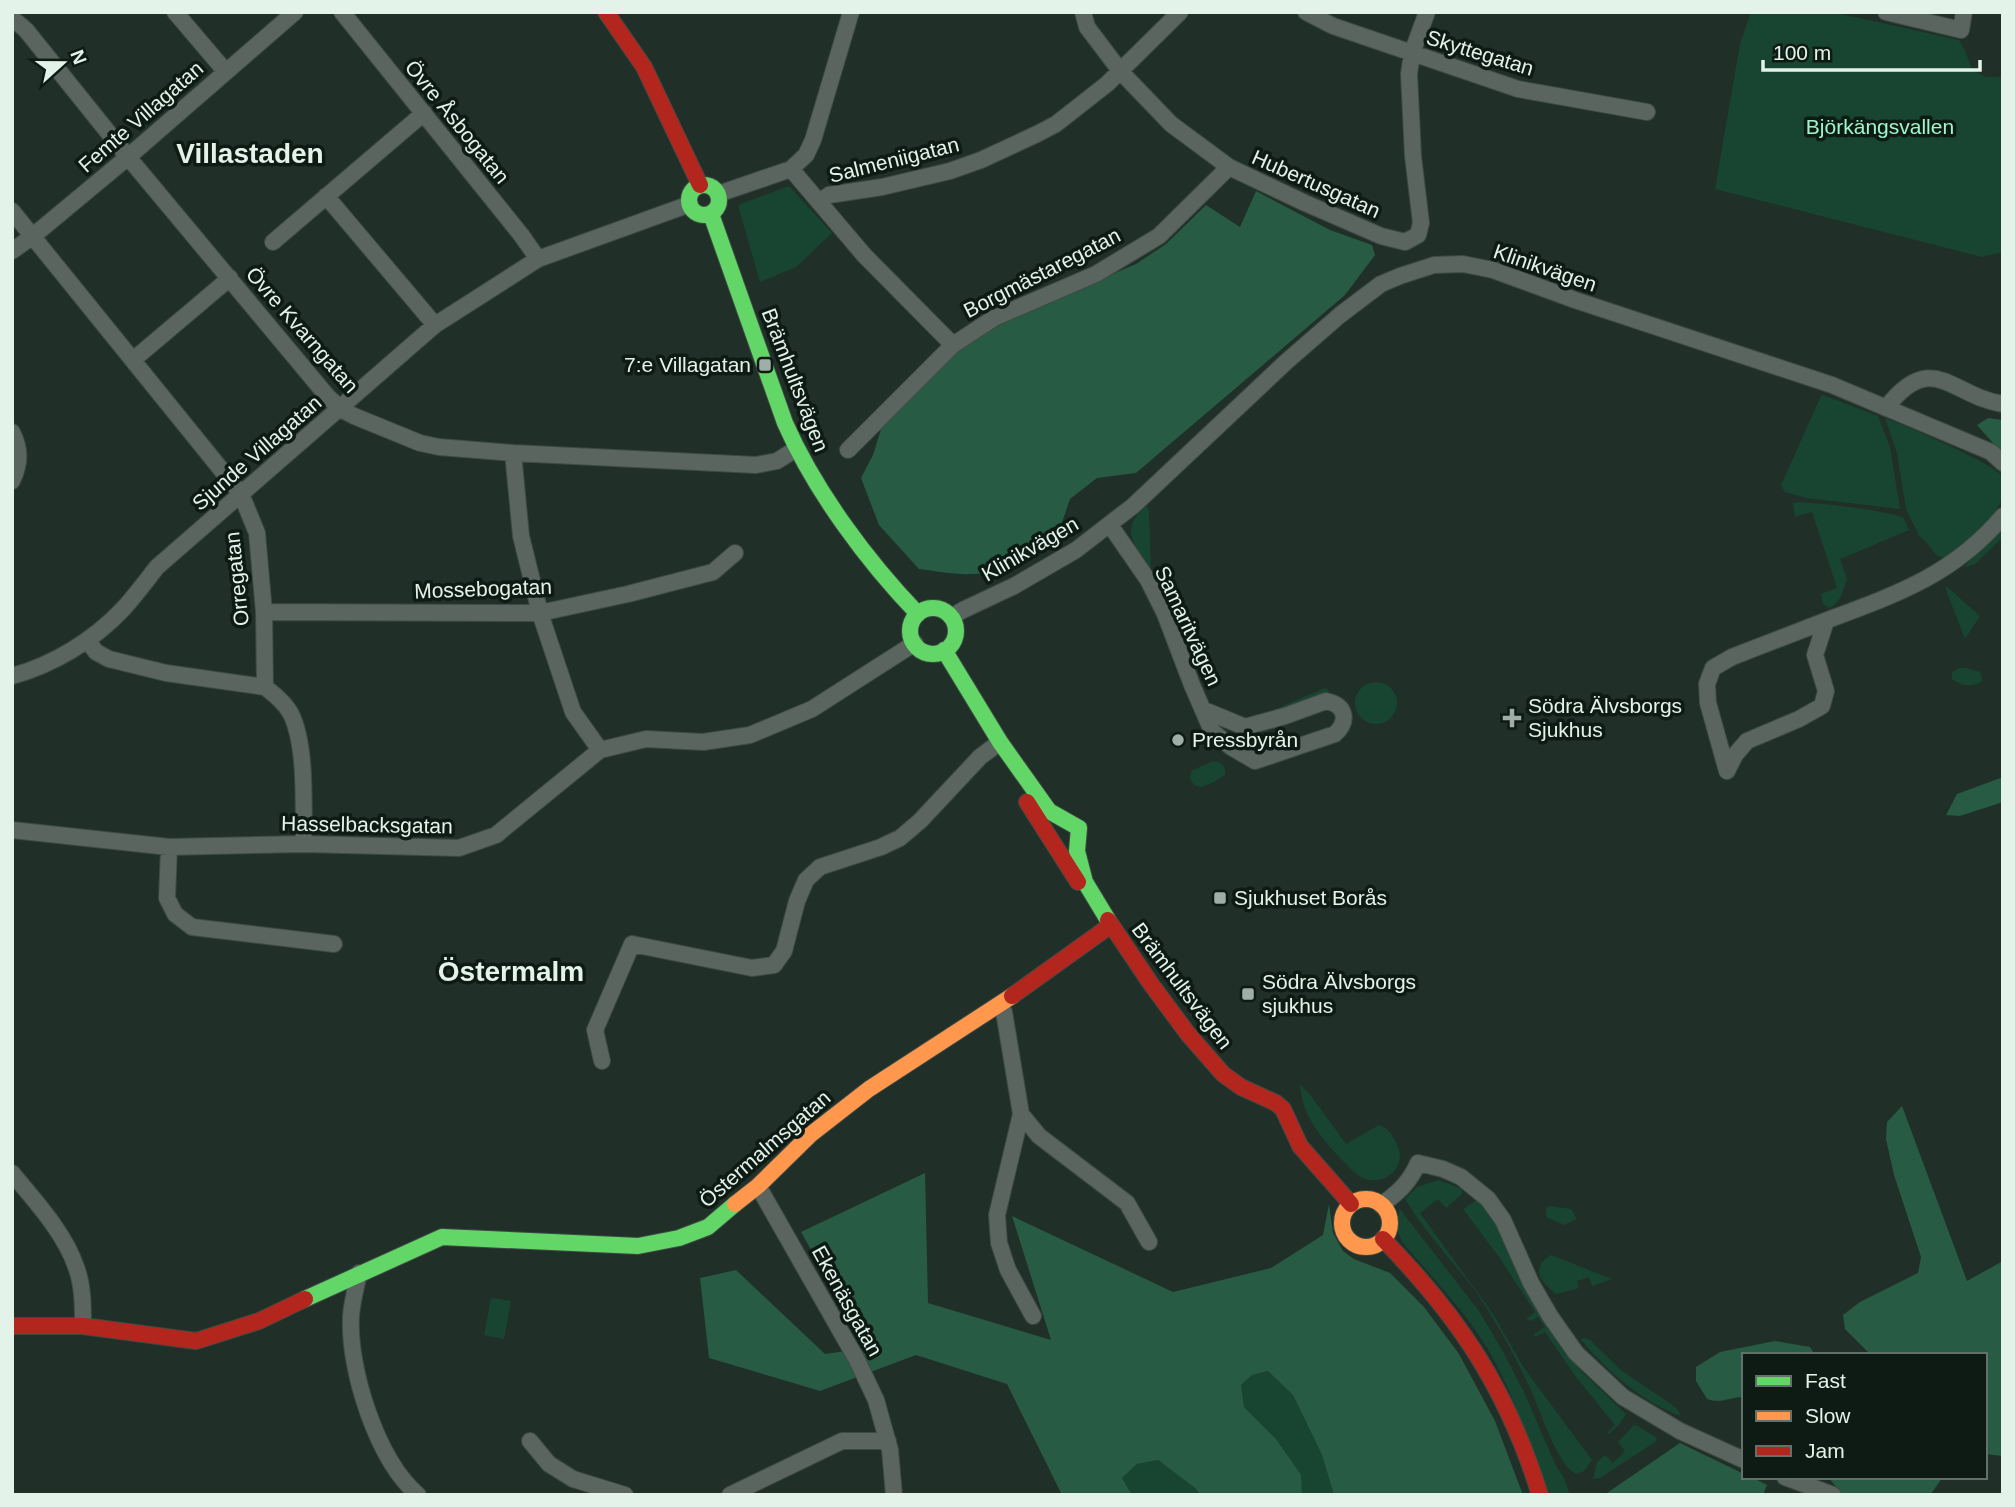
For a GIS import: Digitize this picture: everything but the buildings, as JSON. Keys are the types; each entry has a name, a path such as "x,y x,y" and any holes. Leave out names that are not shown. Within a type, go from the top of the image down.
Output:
{"street":[{"path":"175,12 226,72"},
{"name":"Femte Villagatan","path":"12,251 128,157 295,12"},
{"name":"Övre Åsbogatan","path":"342,12 538,259"},
{"path":"606,12 644,67 700,186"},
{"path":"718,194 791,169 806,155 813,140 851,12"},
{"name":"Hubertusgatan","path":"1083,12 1087,27 1121,72 1171,124 1229,167 1381,236 1405,242 1418,234 1420,223 1409,74 1412,53"},
{"name":"Salmeniigatan","path":"819,202 829,195 882,187 981,160 1056,124 1121,72 1180,12"},
{"name":"Skyttegatan","path":"1306,12 1333,26 1518,89 1647,112"},
{"path":"1412,53 1427,12"},
{"path":"1886,12 1961,30 1964,12"},
{"name":"Övre Kvarngatan","path":"16,19 128,157 328,397 341,409 420,443 439,447 756,465 777,461 796,449"},
{"path":"273,242 424,113"},
{"name":"Borgmästaregatan","path":"848,450 953,345 994,318 1096,274 1158,236 1229,167"},
{"path":"791,169 864,255 953,345"},
{"path":"696,187 713,187 718,194 718,205 711,214 698,214 690,204 690,194 696,187"},
{"path":"326,196 435,325"},
{"name":"Sjunde Villagatan","path":"12,676 41,666 88,641 122,610 157,567 435,325 538,259 690,204"},
{"name":"Orregatan","path":"12,211 241,494 257,533 264,612 265,687"},
{"name":"Brämhultsvägen","path":"711,214 780,411 796,449 853,535 918,614"},
{"name":"Klinikvägen","path":"951,617 1051,566 1110,525 1340,315 1381,284 1434,265 1463,264 1493,270 1832,385 1886,408"},
{"path":"133,360 230,278"},
{"path":"2003,404 1938,378 1923,378 1899,391 1886,408 1991,452 2003,463"},
{"path":"12,432 18,445 19,466 12,481"},
{"path":"513,453 520,537 540,613 573,712 600,750"},
{"path":"1826,621 1815,655 1826,691 1822,706 1747,741 1735,755 1727,771 1709,703 1707,684 1713,668 1732,657 1893,594 1934,575 1985,538 2003,516"},
{"name":"Samaritvägen","path":"1110,525 1148,580 1165,614 1212,731 1245,757"},
{"name":"Mossebogatan","path":"264,612 540,613 713,572 735,554"},
{"path":"929,608 937,608 951,617 955,627 952,643 937,653 920,649 910,630 912,621 918,614 929,608"},
{"path":"1786,636 1815,655"},
{"path":"88,641 96,652 109,659 166,673 265,687 279,698 290,712 296,727 302,769 304,844"},
{"name":"Hasselbacksgatan","path":"12,830 169,847 304,844 459,848 496,835 600,750 646,739 703,742 750,735 812,709 915,643"},
{"name":"Brämhultsvägen","path":"944,650 1002,746 1048,811 1079,828 1079,863 1085,882 1111,925 1188,1034 1223,1074 1241,1087 1283,1109 1300,1146 1351,1204"},
{"path":"1326,701 1339,707 1343,714 1344,721 1335,734 1255,761 1245,757 1245,727 1326,701"},
{"name":"Samaritvägen","path":"1205,710 1245,727"},
{"path":"1715,726 1729,736 1747,741"},
{"path":"602,1060 595,1030 632,944 752,968 774,965 784,951 797,901 806,880 820,867 900,838 920,821 981,757 1002,746"},
{"name":"Brämhultsvägen","path":"1002,746 1005,767 1087,897 1098,905"},
{"path":"169,847 167,898 175,914 192,927 334,944"},
{"name":"Östermalmsgatan","path":"12,1326 83,1326 195,1341 259,1321 442,1237 638,1246 678,1238 708,1227 758,1186 810,1136 869,1089 999,1005 1111,925"},
{"path":"999,1005 1004,1012 1021,1114 997,1214 999,1243 1008,1270 1033,1316"},
{"path":"1021,1114 1039,1136 1127,1203 1149,1242"},
{"path":"1381,1205 1412,1177 1418,1163 1461,1177 1488,1199 1503,1220 1531,1283 1576,1353 1623,1397 1680,1431 1742,1459"},
{"path":"12,1173 66,1245 76,1266 82,1289 83,1326"},
{"name":"Ekenäsgatan","path":"758,1186 857,1360 876,1400 888,1441 894,1495"},
{"path":"1366,1199 1381,1205 1388,1213 1390,1224 1383,1239 1367,1247 1355,1244 1343,1231 1342,1219 1351,1204 1366,1199"},
{"path":"1383,1239 1459,1326 1486,1366 1526,1451 1541,1495"},
{"path":"359,1273 351,1319 358,1381 377,1436 398,1470 418,1495"},
{"path":"530,1441 549,1464 573,1479 625,1495"},
{"path":"730,1495 842,1441 888,1441"},
{"path":"1787,1484 1833,1495"}],"green space":[{"name":"Björkängsvallen","path":"1751,12 1832,12 1959,40 1972,70 1986,77 2003,77 2003,252 1982,257 1715,189 1740,44"},
{"path":"789,186 832,233 796,267 760,282 738,205"},
{"path":"1256,191 1330,230 1372,245 1375,255 1345,295 1136,473 1097,478 1070,499 1054,546 1015,564 984,573 959,574 919,569 879,525 861,478 873,455 882,426 948,355 998,323 1136,264 1166,244 1206,205 1240,227"},
{"path":"1823,395 1878,416 1890,447 1900,509 1807,498 1785,492 1782,483"},
{"path":"1885,418 1958,450 1986,464 2002,476 2003,496 1993,515 1944,558 1936,555 1919,536 1906,509 1897,453"},
{"path":"1988,418 2003,420 2003,451 1977,425"},
{"path":"1793,503 1865,509 1903,517 1909,530 1840,559 1847,579 1839,600 1829,608 1823,604 1821,594 1837,588 1812,512 1795,517"},
{"path":"1147,506 1151,569 1135,544 1131,529 1138,514"},
{"path":"2003,526 2003,537 1975,564 1963,568"},
{"path":"1946,586 1980,616 1965,639 1946,590"},
{"path":"1967,668 1980,672 1981,682 1966,685 1952,679 1952,672"},
{"path":"1376,682 1391,688 1397,703 1391,718 1376,724 1361,718 1355,703 1361,688"},
{"path":"1325,688 1329,690 1328,693 1288,709 1264,714"},
{"path":"1213,761 1223,765 1225,775 1201,787 1194,785 1190,779 1191,771"},
{"path":"2003,777 2003,802 1960,816 1946,815 1957,794"},
{"path":"1300,1084 1346,1144 1379,1125 1389,1132 1399,1150 1400,1158 1395,1171 1383,1179 1368,1180 1353,1171 1313,1125 1304,1106"},
{"path":"1902,1106 1967,1281 2003,1261 2003,1456 1987,1454 1987,1353 1871,1353 1845,1329 1843,1315 1860,1302 1918,1273 1921,1257 1894,1175 1886,1139 1887,1122"},
{"path":"925,1173 928,1303 1051,1340 1012,1216 1173,1292 1271,1268 1323,1235 1329,1204 1333,1233 1343,1251 1354,1259 1390,1273 1424,1307 1459,1354 1495,1421 1523,1495 1334,1495 1322,1455 1293,1395 1268,1371 1252,1375 1241,1385 1244,1407 1276,1439 1301,1475 1302,1495 1201,1495 1158,1460 1137,1464 1122,1478 1132,1495 1062,1495 1007,1384 916,1355 820,1391 709,1358 700,1278 736,1270 825,1354 867,1348 801,1232"},
{"path":"1439,1180 1462,1189 1462,1194 1446,1208 1438,1199 1420,1213 1493,1314 1524,1368 1592,1460 1584,1471 1576,1474 1562,1459 1523,1373 1496,1324 1473,1288 1405,1199 1417,1187"},
{"path":"1477,1200 1498,1222 1520,1279 1548,1329 1581,1371 1626,1414 1609,1434 1607,1433 1615,1425 1576,1377 1545,1332 1535,1337 1534,1334 1545,1327 1538,1317 1531,1321 1526,1319 1535,1312 1463,1209"},
{"path":"1550,1206 1571,1209 1577,1219 1564,1225 1546,1217 1546,1208"},
{"path":"1399,1208 1479,1311 1523,1390 1570,1495 1549,1495 1498,1368 1470,1322 1402,1242 1397,1229"},
{"path":"1551,1255 1612,1279 1592,1286 1589,1277 1577,1281 1579,1288 1556,1294 1542,1280 1539,1270 1544,1260"},
{"path":"491,1298 511,1301 504,1339 484,1335"},
{"path":"1585,1338 1622,1371 1671,1404 1681,1416 1653,1403 1614,1375 1581,1339"},
{"path":"1775,1341 1810,1347 1814,1353 1742,1353 1742,1397 1721,1401 1707,1399 1696,1381 1696,1367 1720,1352"},
{"path":"1268,1371 1293,1395 1322,1455 1334,1495 1302,1495 1300,1475 1276,1439 1244,1407 1241,1385 1252,1375"},
{"path":"1634,1425 1657,1438 1655,1442 1600,1478 1593,1479 1597,1462 1605,1455 1613,1463 1625,1451 1618,1442"},
{"path":"1680,1443 1742,1473 1742,1479 1755,1479 1767,1485 1763,1495 1604,1495"},
{"path":"1158,1460 1201,1495 1132,1495 1122,1478 1137,1464"},
{"path":"1830,1479 1942,1479 1930,1495 1843,1495"}],"traffic: fast":[{"path":"704,185 715,189 719,200 715,211 704,215 693,211 689,200 693,189 704,185"},
{"path":"711,214 785,423 797,449 861,548 918,614"},
{"path":"933,608 949,615 956,631 949,647 933,654 917,647 910,631 917,615 933,608"},
{"path":"944,650 1000,742 1049,811 1079,828 1077,851 1085,882 1108,920"},
{"path":"305,1299 442,1237 638,1246 679,1238 708,1227 735,1204"}],"traffic: slow":[{"path":"735,1204 758,1186 810,1135 869,1089 1012,996"},
{"path":"1366,1199 1383,1206 1390,1223 1383,1240 1366,1247 1349,1240 1342,1223 1349,1206 1366,1199"}],"traffic: jam":[{"path":"606,12 644,67 700,185"},
{"path":"1027,802 1078,882"},
{"path":"1108,920 1188,1034 1223,1074 1241,1087 1283,1109 1300,1146 1351,1204"},
{"path":"1012,996 1111,925"},
{"path":"1383,1239 1435,1297 1478,1357 1512,1421 1540,1495"},
{"path":"12,1326 83,1326 196,1341 259,1321 305,1299"}],"place":[{"name":"7:e Villagatan","path":"765,365"},
{"name":"Södra Älvsborgs Sjukhus","path":"1512,718"},
{"name":"Pressbyrån","path":"1178,740"},
{"name":"Sjukhuset Borås","path":"1220,898"},
{"name":"Södra Älvsborgs sjukhus","path":"1248,994"}],"district":[{"name":"Villastaden","path":"250,153"},
{"name":"Östermalm","path":"511,971"}]}
